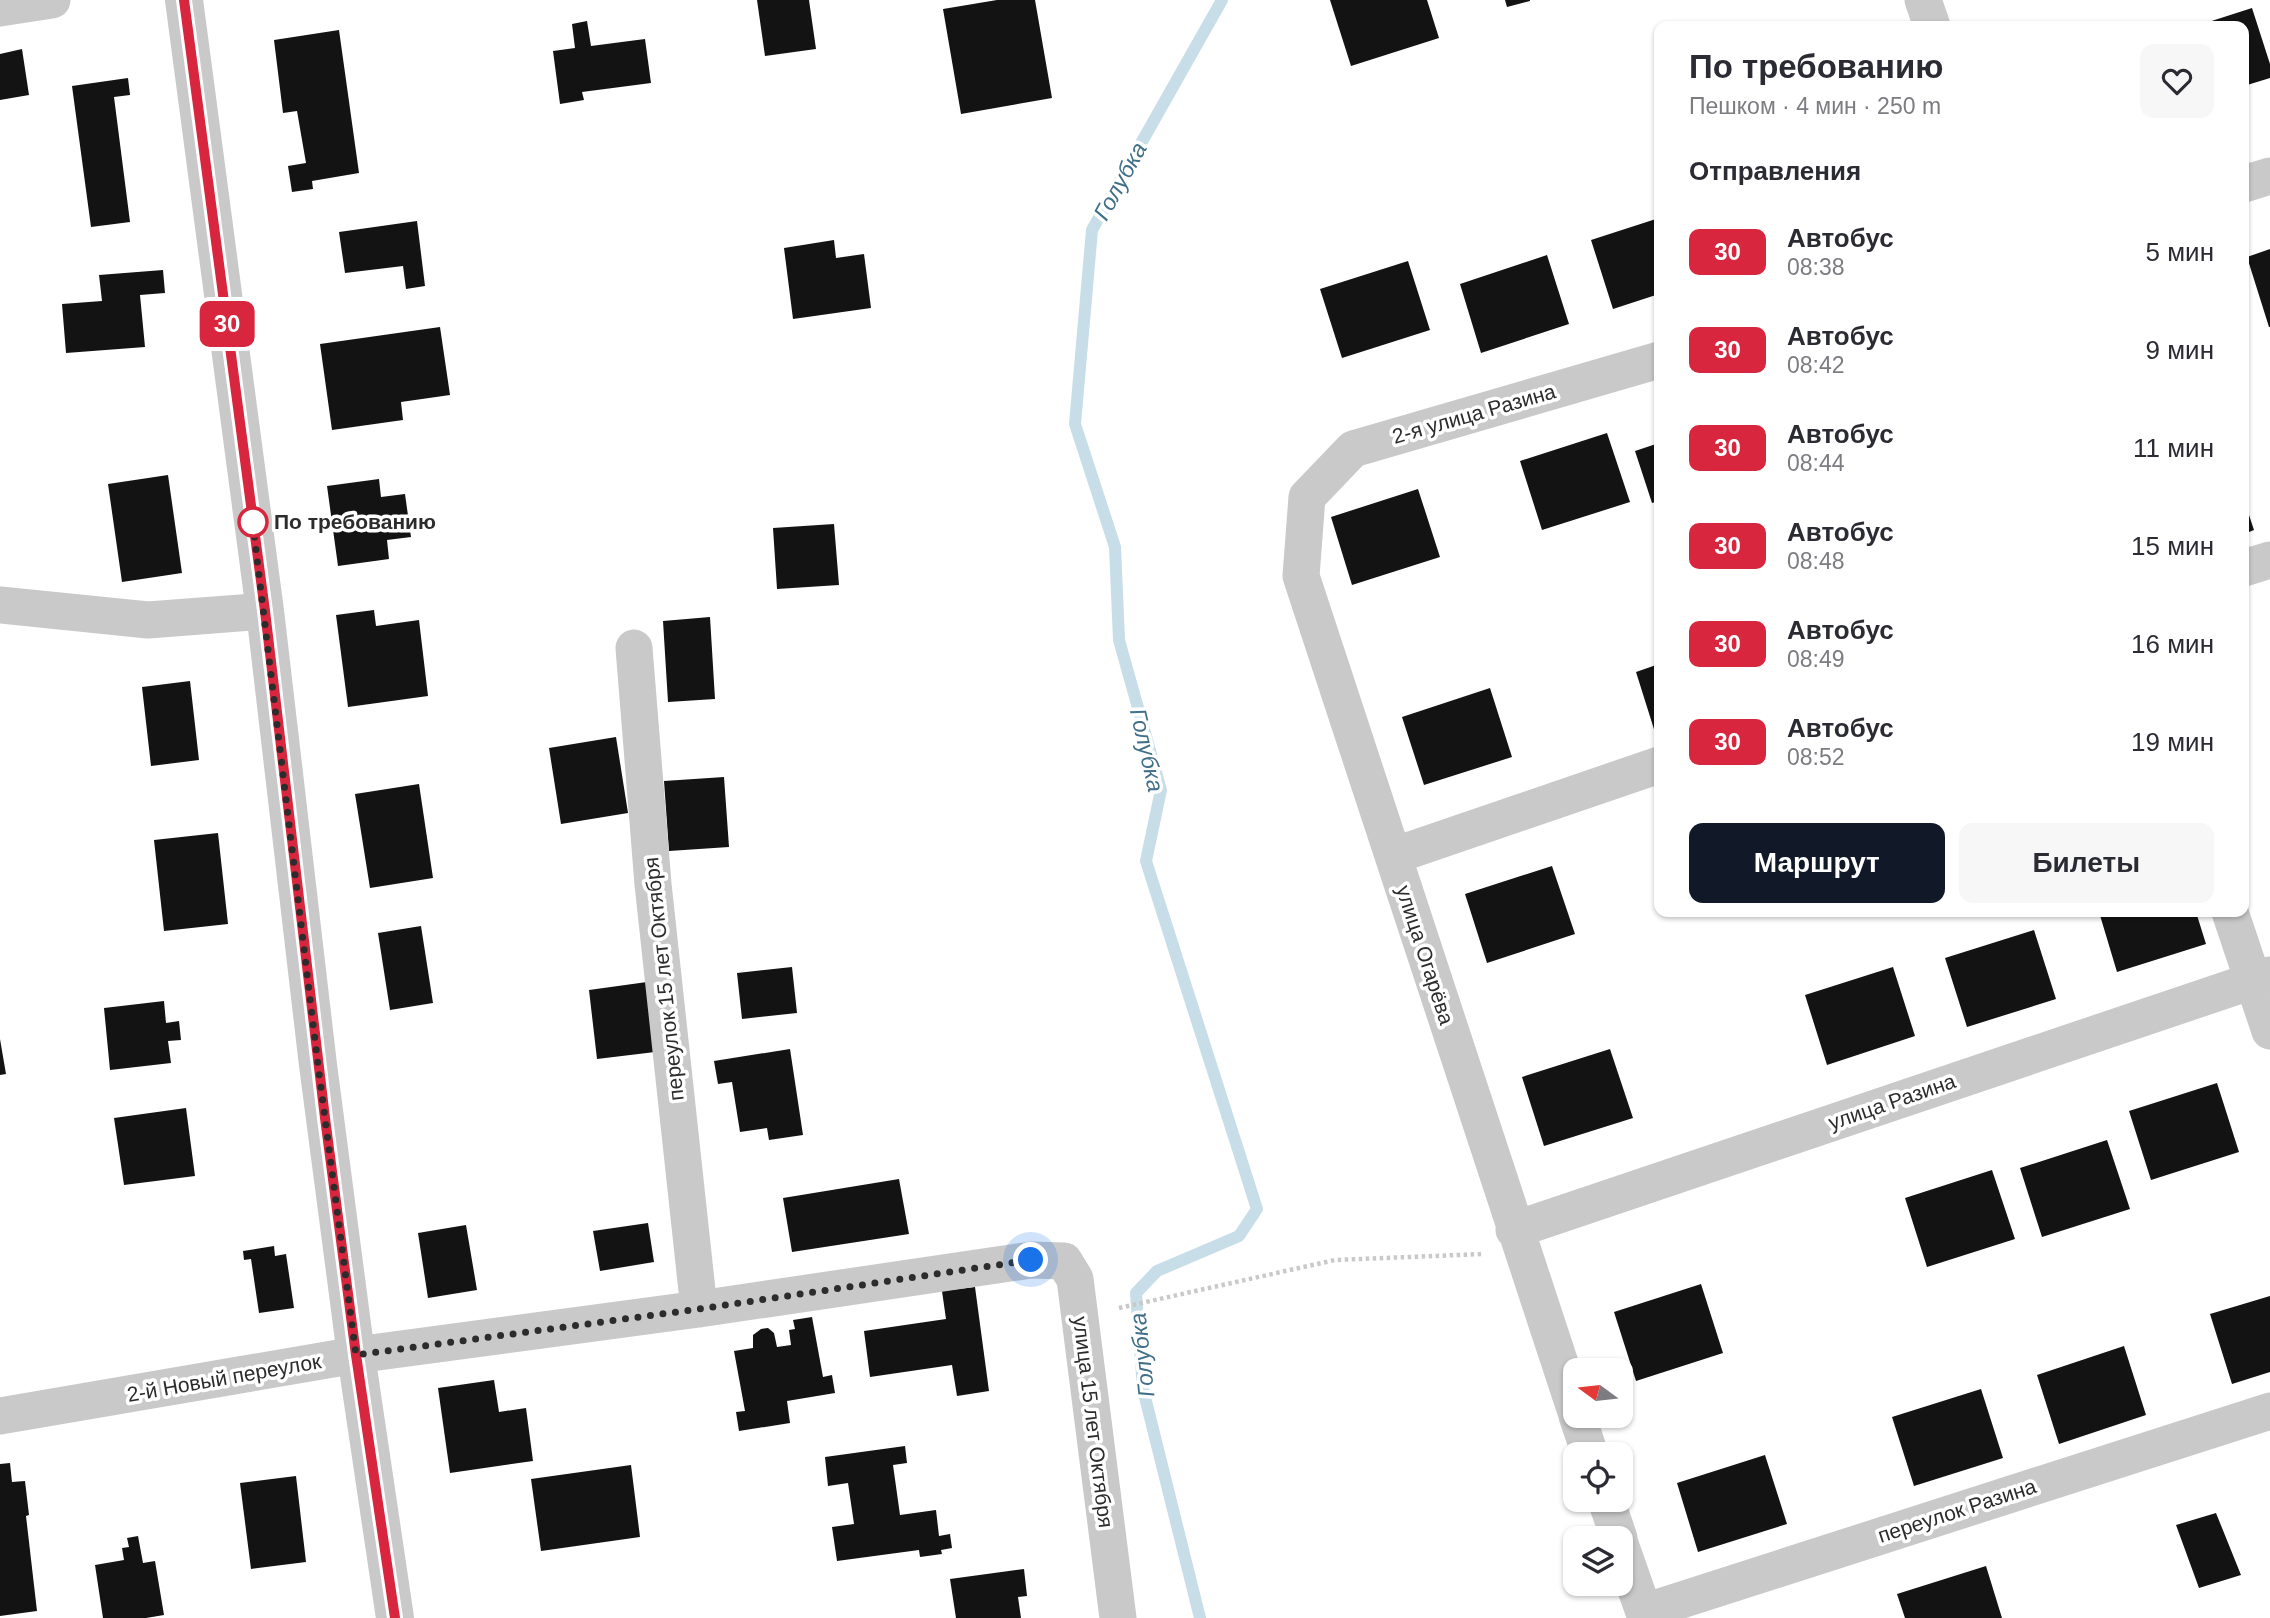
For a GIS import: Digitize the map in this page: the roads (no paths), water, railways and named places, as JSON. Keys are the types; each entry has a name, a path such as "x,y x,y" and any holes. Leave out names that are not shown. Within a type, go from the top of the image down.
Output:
{"street":[{"path":"0,8 52,0"},
{"path":"184,0 265,611 318,1065 394,1618"},
{"path":"1923,0 1930,21"},
{"path":"2249,182 2270,176"},
{"name":"2-я улица Разина","path":"1307,497 1353,449 1654,361"},
{"name":"улица Огарёва","path":"1307,497 1301,576 1563,1374"},
{"path":"2249,566 2270,559"},
{"path":"0,605 148,620 265,611"},
{"name":"переулок 15 лет Октября","path":"634,648 653,884 699,1309"},
{"path":"1392,856 1654,767"},
{"path":"2232,917 2261,978 2270,1031"},
{"name":"улица Разина","path":"1518,1241 2261,978"},
{"name":"2-й Новый переулок","path":"0,1416 356,1355 699,1309 1031,1260"},
{"name":"улица 15 лет Октября","path":"1031,1260 1064,1261 1075,1279 1118,1618"},
{"name":"переулок Разина","path":"1645,1615 2270,1411"},
{"path":"1633,1581 1645,1615"}],"waterway":[{"name":"Голубка","path":"1200,1618 1143,1389 1136,1293 1157,1271 1239,1236 1257,1209 1146,861 1161,790 1119,640 1115,547 1075,424 1092,230 1222,0"}],"place":[{"name":"По требованию","path":"253,522"}]}
